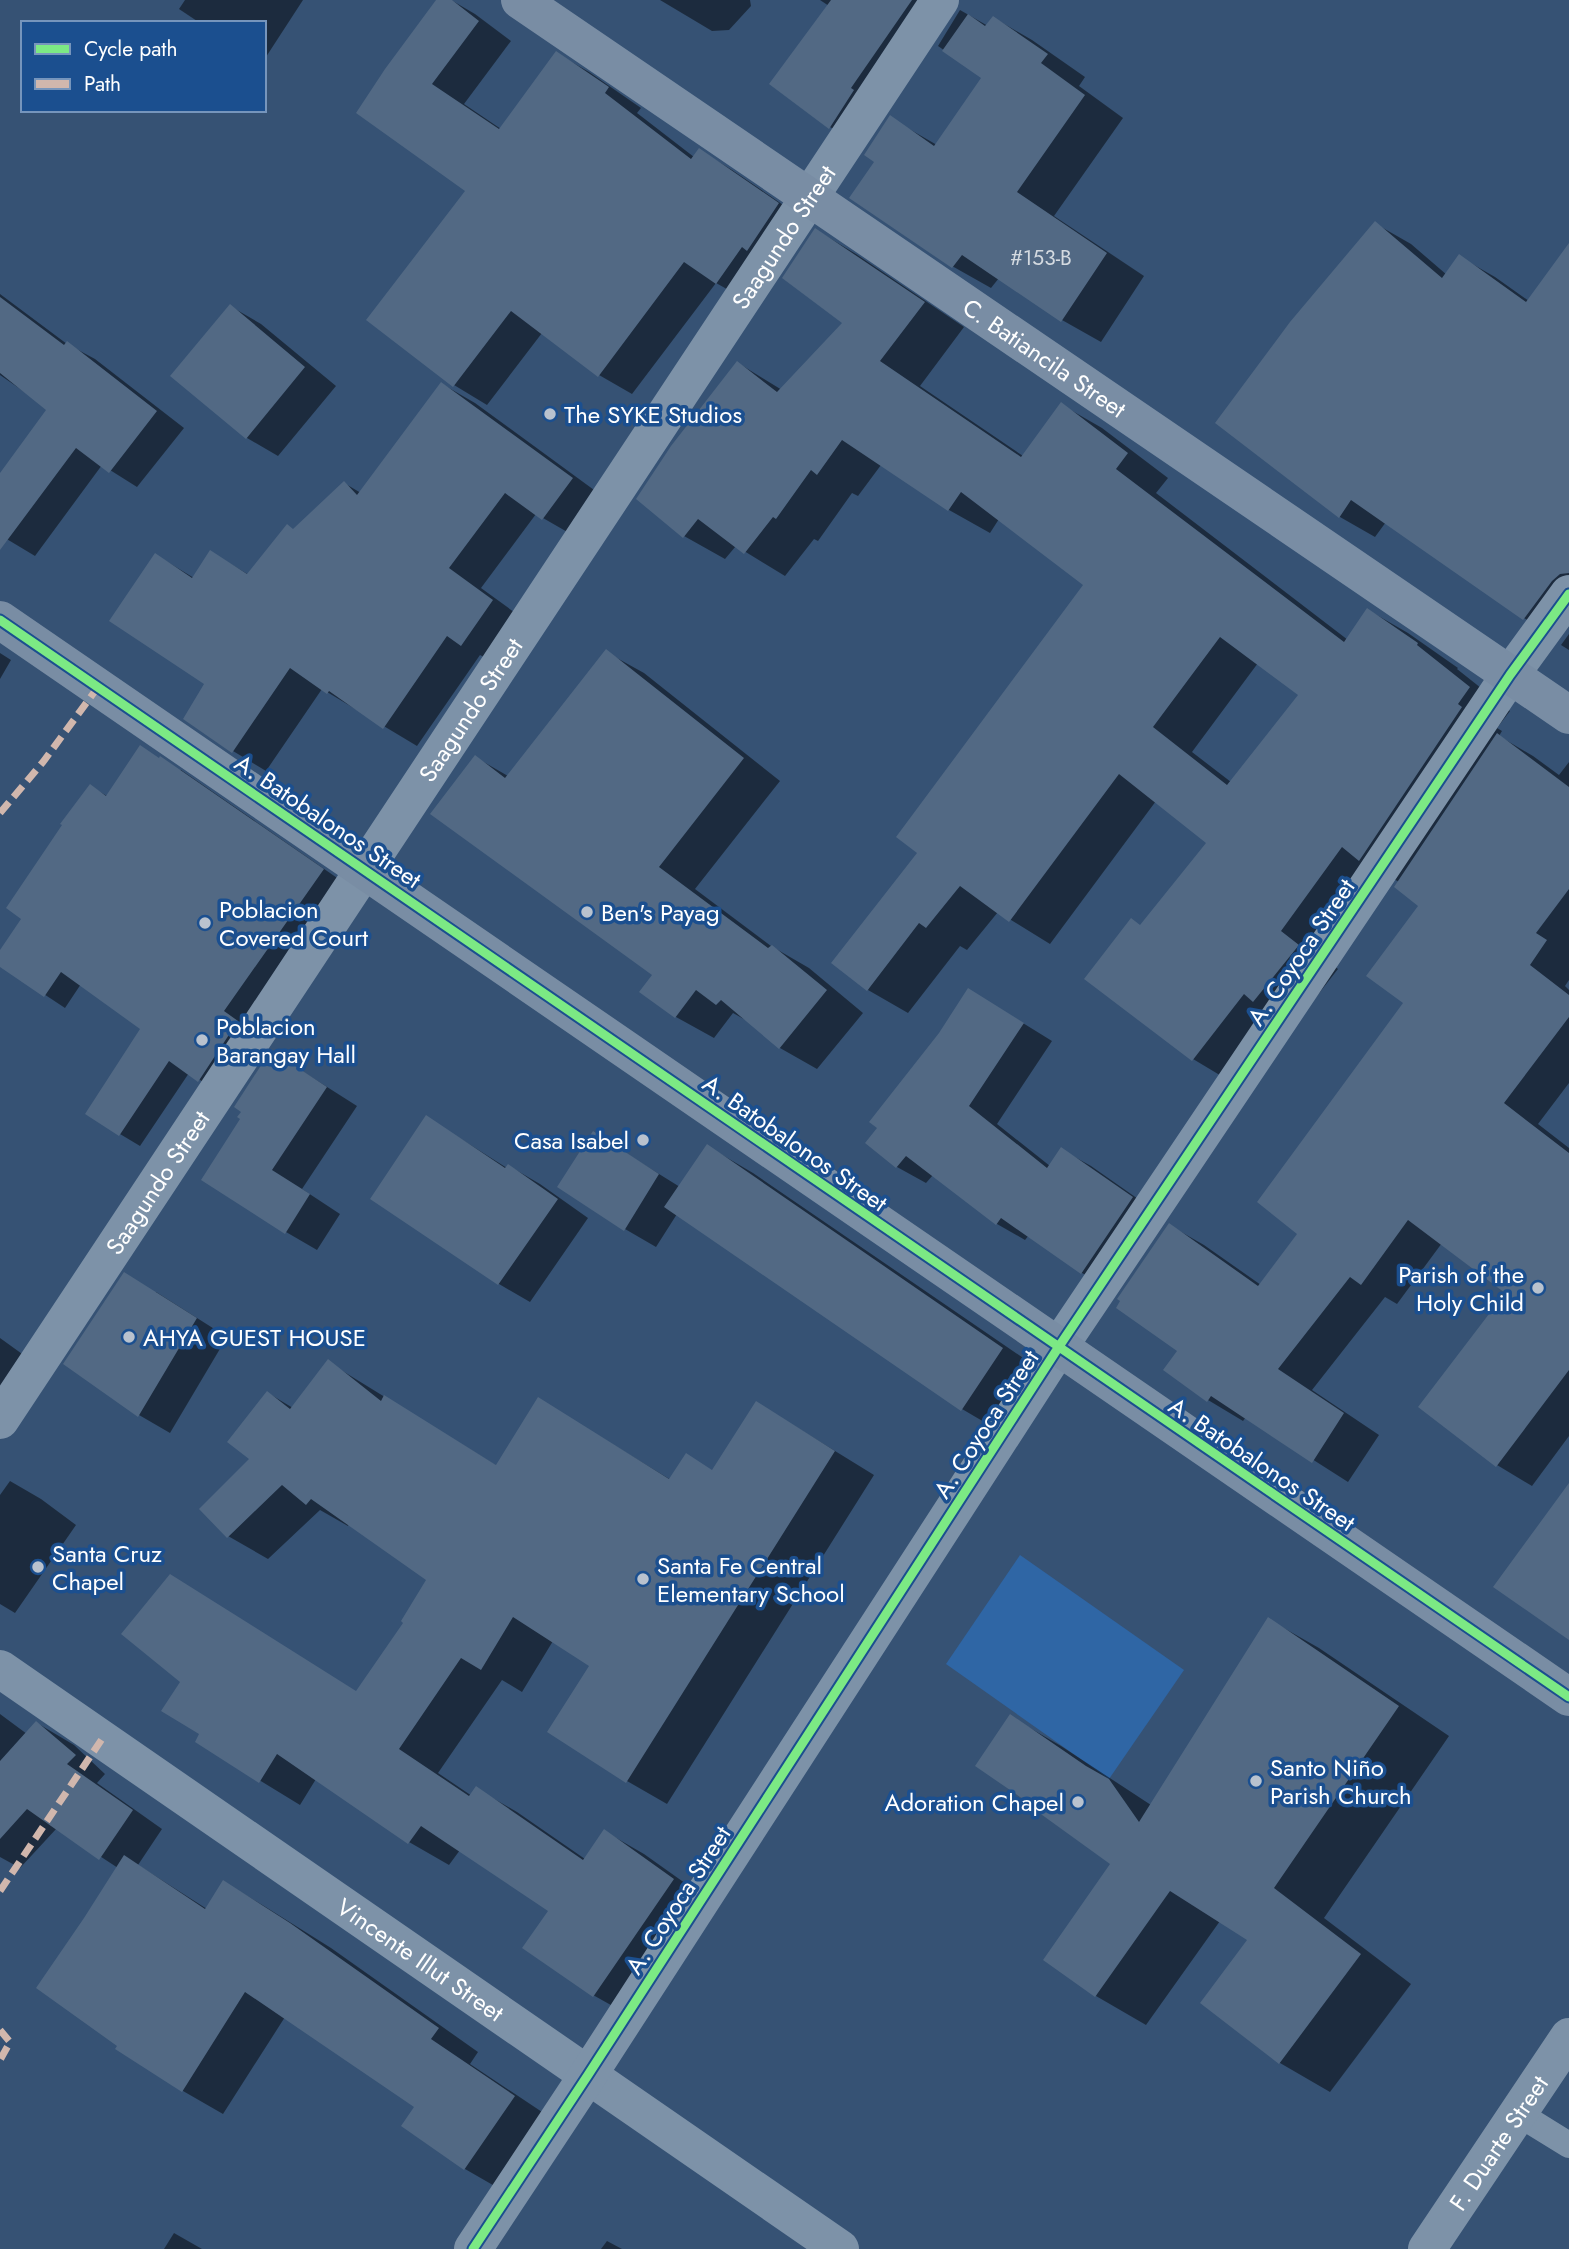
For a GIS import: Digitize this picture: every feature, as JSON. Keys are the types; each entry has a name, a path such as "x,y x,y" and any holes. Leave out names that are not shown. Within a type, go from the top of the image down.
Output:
{"street":[{"name":"C. Batiancila Street","path":"520,0 1569,715"},
{"name":"Saagundo Street","path":"0,1420 940,0"},
{"name":"A. Coyoca Street","path":"473,2249 1058,1348 1510,675 1569,594"},
{"name":"A. Batobalonos Street","path":"0,620 1569,1697"},
{"name":"Vincente Illut Street","path":"0,1669 839,2249"},
{"name":"F. Duarte Street","path":"1427,2249 1569,2037"}],"lane":[{"path":"1519,2114 1569,2145"}],"shaded area":[{"path":"1020,1555 1184,1670 1109,1779 946,1664"}],"building":[{"path":"436,0 452,0 479,21 432,84 499,129 556,51 609,87 605,93 691,159 699,148 779,203 747,251 742,247 716,284 684,262 598,377 511,311 453,387 366,320 465,191 356,113"},
{"path":"831,0 912,0 851,88 854,90 829,129 769,84"},
{"path":"968,14 985,26 993,16 1048,54 1041,63 1085,95 1017,192 1107,253 1061,322 962,255 952,268 849,198 874,162 864,155 890,115 934,146 981,78 942,51"},
{"path":"1375,221 1442,278 1459,254 1526,302 1569,243 1569,573 1560,574 1552,581 1523,620 1351,500 1339,518 1215,423 1290,322"},
{"path":"815,228 925,302 880,361 1021,457 1061,402 1128,453 1116,469 1344,642 1367,608 1418,643 1417,645 1470,687 1458,704 1462,707 1359,861 1342,847 1281,931 1299,945 1253,1002 1244,994 1192,1061 1084,979 1131,918 1140,925 1206,843 1119,774 1009,922 960,886 926,928 919,923 867,991 831,963 917,853 896,837 1083,585 961,492 948,511 842,440 817,475 811,470 776,519 773,517 744,554 698,519 683,538 636,499 671,446 737,361 777,392 842,323 782,278","holes":["1220,637 1298,695 1227,785 1153,727"]},
{"path":"0,297 64,345 67,341 157,411 109,473 76,448 0,550 0,473 46,410 0,373"},
{"path":"230,304 305,367 246,439 170,376"},
{"path":"441,382 573,478 542,520 505,493 449,568 493,600 461,646 447,636 383,729 329,691 327,694 290,668 232,753 183,719 204,684 109,621 155,553 192,578 210,550 247,574 287,524 293,529 344,481 357,495"},
{"path":"606,649 744,758 659,867 768,948 772,945 827,990 779,1049 721,1000 716,1005 696,990 675,1018 639,992 652,975 430,814 475,755 505,778"},
{"path":"1497,733 1569,787 1569,889 1536,933 1547,940 1530,965 1569,995 1569,1017 1504,1103 1569,1153 1569,1370 1496,1467 1418,1407 1505,1293 1408,1220 1361,1285 1350,1277 1278,1369 1344,1413 1312,1463 1211,1396 1207,1402 1163,1370 1177,1351 1116,1308 1120,1301 1117,1299 1169,1223 1258,1286 1297,1234 1257,1202 1403,1003 1366,976 1418,906 1394,887"},
{"path":"140,745 324,869 224,1011 238,1021 198,1082 169,1061 119,1136 85,1114 140,1029 61,972 44,997 0,967 0,950 21,919 6,908 62,825 60,824 90,784 106,796"},
{"path":"968,988 1024,1023 969,1106 1047,1168 1061,1147 1133,1197 1081,1274 1001,1218 996,1225 906,1156 896,1168 865,1143 877,1128 869,1122 939,1033"},
{"path":"271,1050 327,1087 272,1170 310,1194 285,1234 201,1180 240,1119 237,1117 241,1112 234,1107"},
{"path":"426,1115 505,1168 508,1164 558,1199 498,1285 370,1199"},
{"path":"593,1131 659,1174 624,1231 557,1187"},
{"path":"707,1144 1003,1348 961,1411 664,1207"},
{"name":"AHYA GUEST HOUSE","path":"124,1272 197,1318 138,1417 63,1364"},
{"path":"328,1359 381,1401 384,1395 496,1465 538,1397 669,1479 686,1453 712,1470 756,1401 835,1451 626,1783 547,1732 589,1666 513,1617 481,1670 461,1658 399,1749 469,1796 476,1786 583,1860 604,1829 674,1879 593,1997 522,1948 548,1911 421,1826 408,1844 277,1754 259,1783 195,1742 199,1734 161,1711 180,1682 121,1634 170,1574 356,1691 403,1623 401,1621 426,1580 311,1499 306,1505 282,1485 227,1538 199,1509 249,1459 227,1442 267,1391 290,1409"},
{"path":"1569,1483 1569,1640 1493,1587"},
{"path":"1268,1617 1399,1706 1274,1888 1361,1954 1279,2064 1200,2003 1247,1940 1170,1891 1095,1997 1043,1960 1110,1864 975,1766 1010,1714 1109,1779 1139,1822"},
{"path":"36,1721 76,1755 67,1764 133,1810 99,1860 27,1809 0,1839 0,1761"},
{"path":"124,1855 205,1909 223,1880 290,1923 439,2028 431,2039 515,2096 464,2170 401,2126 414,2107 245,1992 182,2092 115,2049 117,2046 36,1988"}],"marked path":[{"path":"0,813 43,762 98,687"},
{"path":"0,1891 102,1739"},
{"path":"0,2030 10,2042 0,2060"}],"cycle path":[{"path":"473,2249 1058,1348 1510,675 1569,594"},
{"path":"0,620 1569,1697"}],"place":[{"name":"The SYKE Studios","path":"550,414"},
{"name":"Ben's Payag","path":"587,912"},
{"name":"Poblacion Covered Court","path":"205,923"},
{"name":"Poblacion Barangay Hall","path":"202,1040"},
{"name":"Casa Isabel","path":"643,1140"},
{"name":"Parish of the Holy Child","path":"1538,1288"},
{"name":"AHYA GUEST HOUSE","path":"129,1337"},
{"name":"Santa Cruz Chapel","path":"38,1567"},
{"name":"Santa Fe Central Elementary School","path":"643,1579"},
{"name":"Santo Niño Parish Church","path":"1256,1781"},
{"name":"Adoration Chapel","path":"1078,1802"}]}
